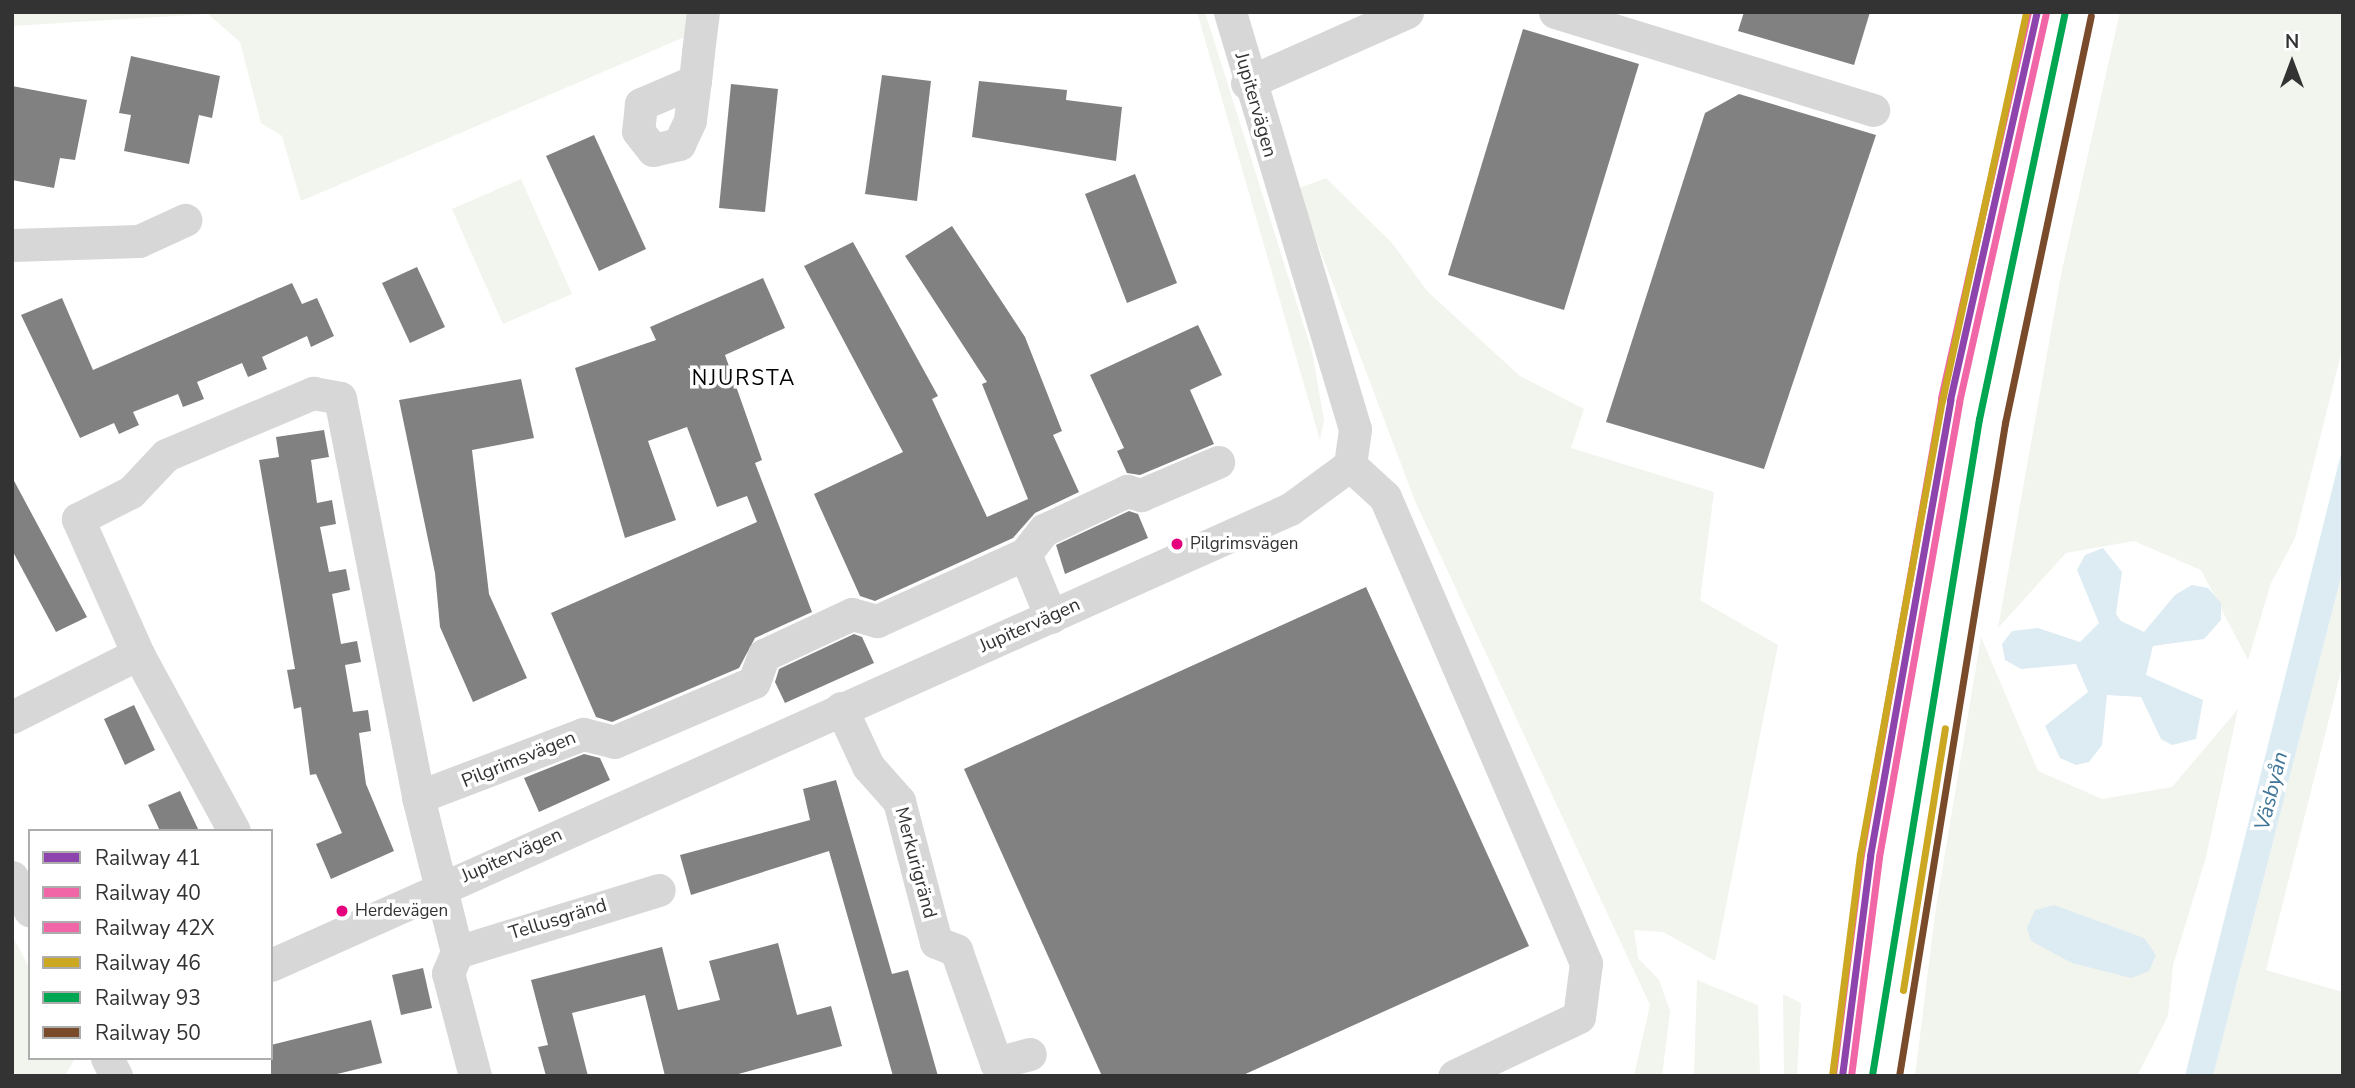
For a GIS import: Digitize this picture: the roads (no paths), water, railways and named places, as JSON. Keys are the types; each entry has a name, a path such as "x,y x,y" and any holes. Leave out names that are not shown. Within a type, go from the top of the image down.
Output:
{"street":[{"path":"695,81 703,12"},
{"name":"Jupitervägen","path":"273,964 1290,509 1350,465 1354,429 1247,83 1230,12"},
{"path":"1247,83 1406,12"},
{"path":"1555,12 1873,110"},
{"path":"12,245 139,241 185,220"},
{"path":"233,829 138,654 78,519 131,492 166,455 313,393 340,398 418,797 457,952 448,973 475,1076"},
{"name":"Pilgrimsvägen","path":"418,797 583,734 614,743 754,682 764,655 852,614 877,621 1025,554 1044,530 1127,491 1141,495 1218,462"},
{"path":"1350,465 1385,497 1586,963 1579,1017 1454,1076"},
{"path":"1025,554 1051,617"},
{"path":"12,717 138,654"},
{"name":"Merkurigränd","path":"841,708 867,766 899,802 936,942 956,950 996,1063 1030,1054"},
{"path":"12,877 28,907"},
{"name":"Tellusgränd","path":"457,952 659,890"},
{"path":"108,1060 116,1076"}],"water":[{"name":"Väsbyån","path":"2343,446 2343,569 2213,1076 2185,1076"},
{"path":"2103,548 2122,572 2116,614 2121,621 2144,632 2175,595 2192,585 2208,588 2221,603 2221,620 2204,639 2153,646 2146,675 2203,700 2196,739 2172,745 2161,739 2141,697 2107,695 2102,745 2089,762 2076,765 2060,758 2045,726 2088,692 2076,664 2021,669 2005,660 2002,644 2012,631 2038,628 2080,642 2099,623 2077,570 2085,555"},
{"path":"2054,905 2144,938 2156,955 2149,971 2131,978 2072,963 2031,941 2027,928 2035,910"}],"rail line":[{"name":"42X","path":"1833,1075 1861,854 1941,398 2028,12"},
{"name":"41","path":"1842,1076 1870,856 1950,400 2037,12"},
{"name":"93","path":"1872,1075 1979,419 2065,12"},
{"name":"46","path":"1832,1076 1860,855 1942,401 2026,14"},
{"name":"40","path":"1851,1076 1879,857 1959,402 2046,14"},
{"name":"50","path":"1899,1076 2005,423 2091,16"},
{"name":"46","path":"1903,990 1945,728"}],"place":[{"name":"Pilgrimsvägen","path":"1177,544"},
{"name":"Herdevägen","path":"342,911"}],"district":[{"name":"NJURSTA","path":"744,378"}]}
